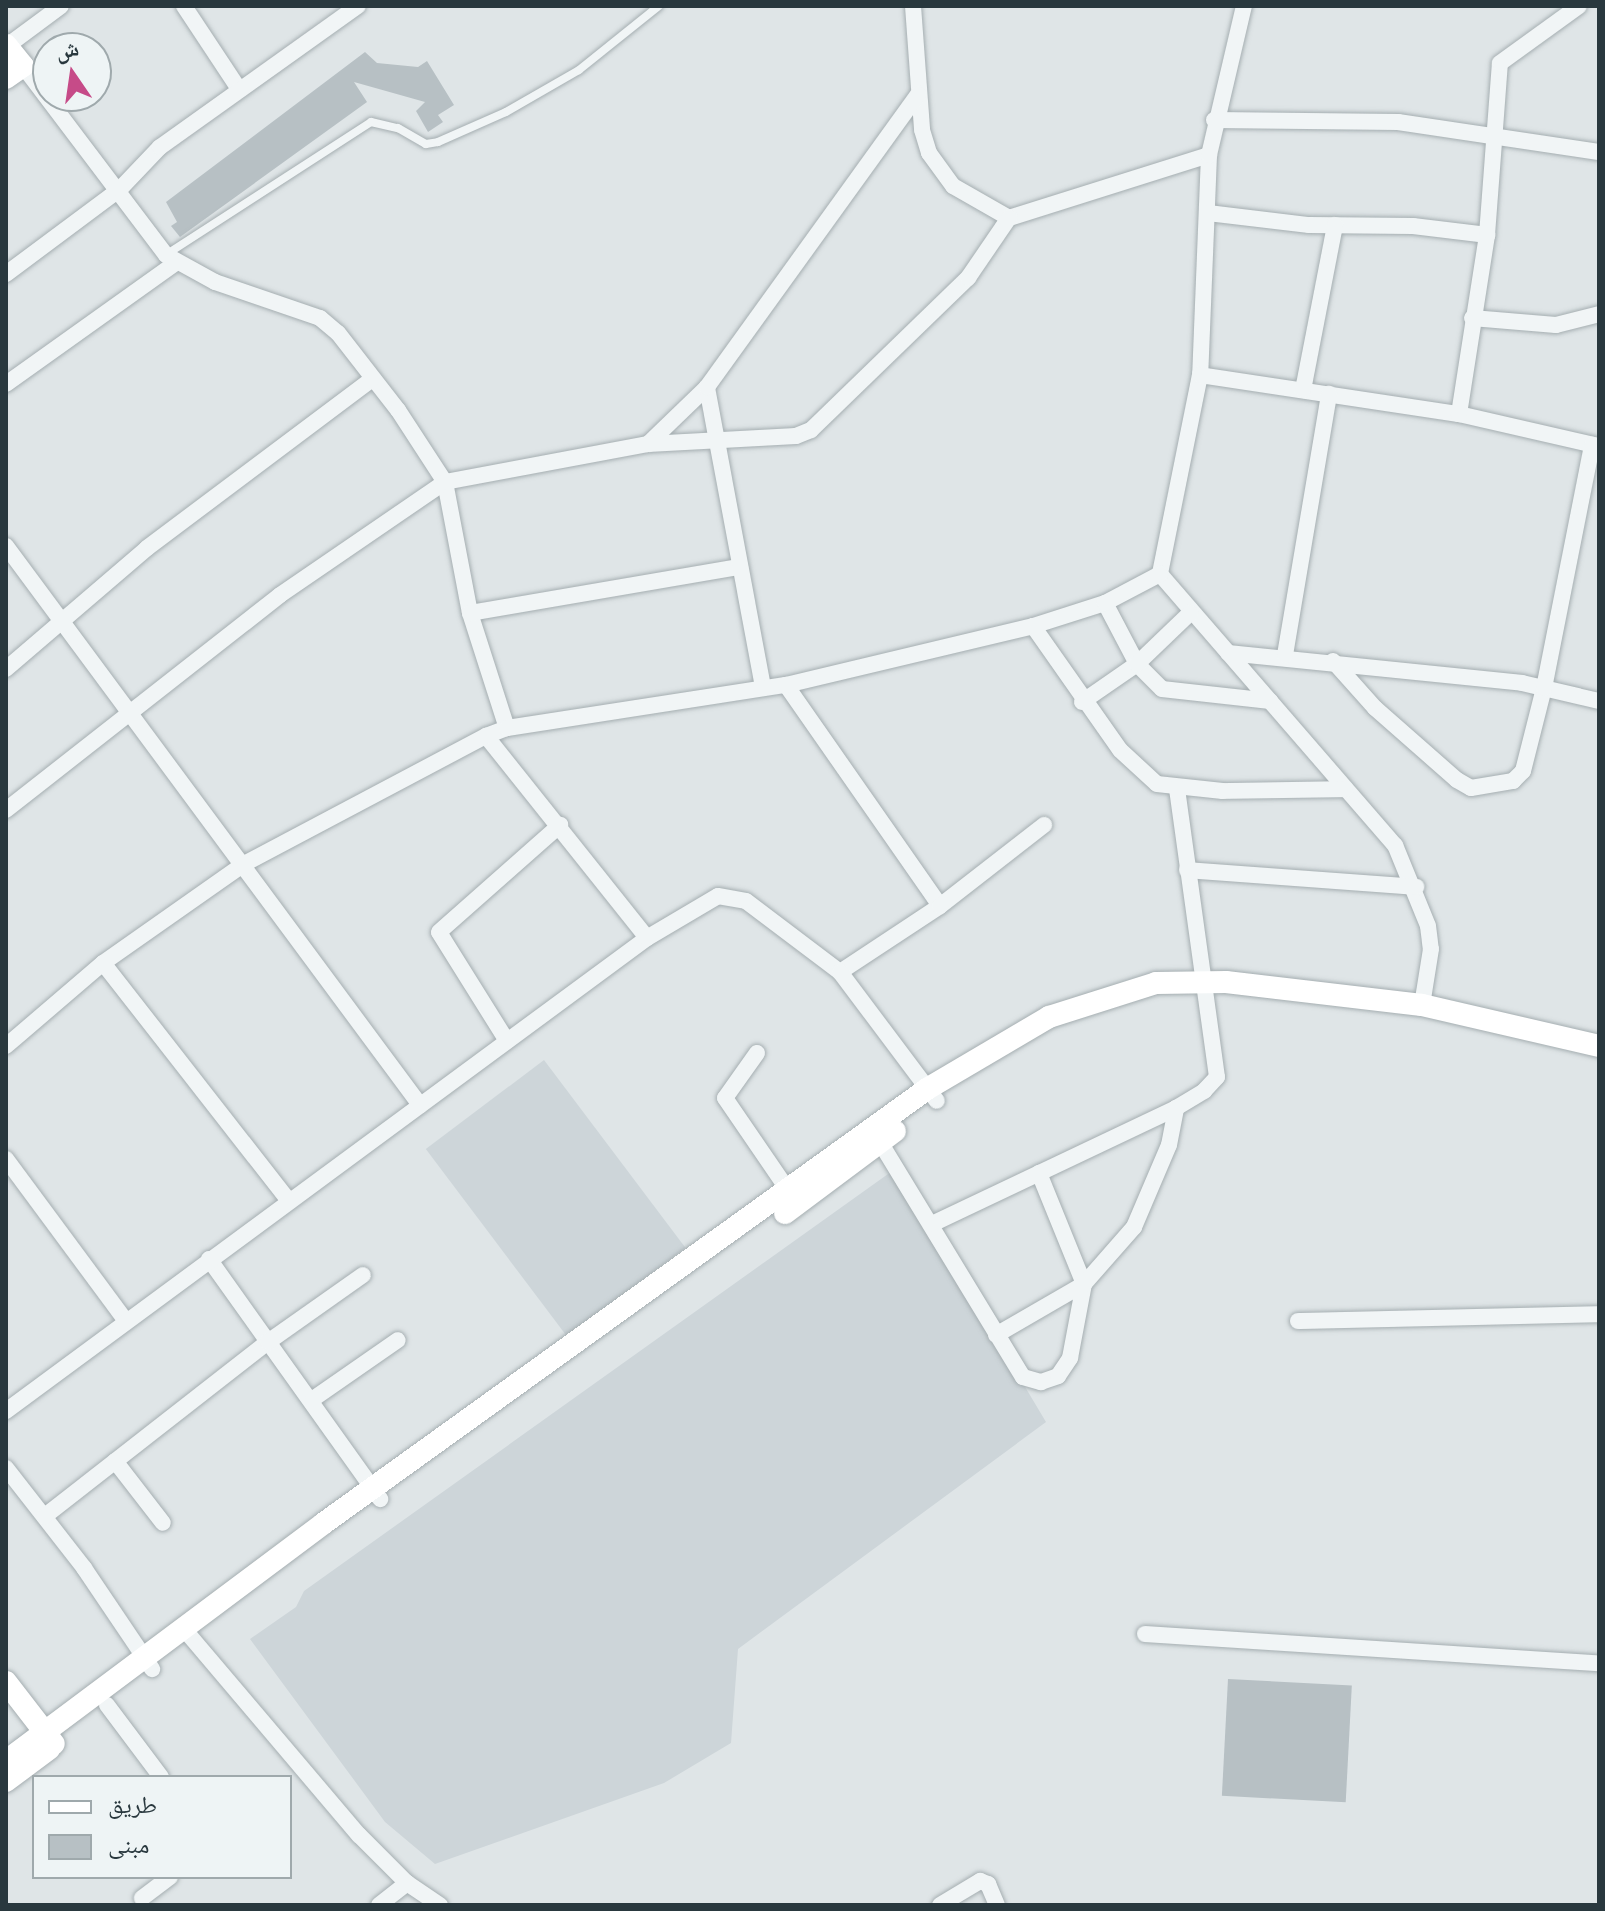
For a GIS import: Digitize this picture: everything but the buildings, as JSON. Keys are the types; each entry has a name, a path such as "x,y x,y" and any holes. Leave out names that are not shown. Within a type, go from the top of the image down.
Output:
{"main road":[{"path":"6,45 15,72"},
{"path":"6,1781 50,1739 376,1494 794,1197 932,1095 1049,1017 1117,992 1196,982 1422,1005 1599,1046"},
{"path":"794,1197 880,1142 932,1095"},
{"path":"6,1761 107,1705 148,1663"},
{"path":"6,1682 50,1739"}],"street":[{"path":"6,45 61,6"},
{"path":"184,6 239,89"},
{"path":"327,6 338,21"},
{"path":"6,274 120,189 160,147 358,6"},
{"path":"913,6 922,130 937,168 953,186 1009,218"},
{"path":"1244,6 1214,120 1209,155 1200,375 1160,574 1190,613 1395,845 1416,887 1431,949 1422,1005"},
{"path":"1459,414 1487,235 1500,63 1579,6"},
{"path":"15,72 120,189 172,258 215,282 320,318 338,333 445,482 470,613 507,728"},
{"path":"648,444 707,387 918,94"},
{"path":"1214,120 1398,122 1599,152"},
{"path":"6,810 280,595 445,482 648,444 796,436 826,419 968,278 1009,218 1209,155"},
{"path":"1208,213 1335,225 1413,226 1487,235"},
{"path":"1303,390 1335,225"},
{"path":"6,384 172,258"},
{"path":"1472,318 1556,325 1599,314"},
{"path":"1200,375 1459,414 1595,446 1544,688 1523,771 1501,786 1471,788 1375,708 1333,661"},
{"path":"6,669 147,548 372,379"},
{"path":"707,387 763,687"},
{"path":"1285,655 1329,394"},
{"path":"6,546 420,1105"},
{"path":"470,613 740,567"},
{"path":"6,1046 103,963 244,864 486,736 507,728 786,685 1033,626 1105,603 1160,574"},
{"path":"1105,603 1137,664 1162,689 1270,701"},
{"path":"1082,702 1137,664 1190,613"},
{"path":"1033,626 1082,702 1143,776 1177,787 1304,793 1345,789"},
{"path":"1228,653 1285,655 1544,688 1599,701"},
{"path":"786,685 940,906"},
{"path":"486,736 647,938"},
{"path":"932,1224 1176,1108 1204,1091 1217,1077 1196,982 1177,787"},
{"path":"507,1041 439,932 560,825"},
{"path":"840,972 940,906 1044,825"},
{"path":"1187,870 1416,887"},
{"path":"6,1411 288,1200 698,904 732,896 790,931 840,972 932,1095"},
{"path":"103,963 288,1200"},
{"path":"757,1053 725,1098 794,1197"},
{"path":"996,1335 1084,1284 1134,1227 1169,1145 1176,1108"},
{"path":"880,1142 996,1335 1028,1380 1041,1382 1058,1376 1080,1322 1084,1284 1039,1173"},
{"path":"6,1159 126,1321"},
{"path":"209,1259 313,1399 376,1494"},
{"path":"45,1516 268,1342 363,1275"},
{"path":"1298,1321 1599,1314"},
{"path":"313,1399 398,1340"},
{"path":"115,1461 163,1523"},
{"path":"6,1468 45,1516 148,1663"},
{"path":"1145,1634 1599,1663"},
{"path":"188,1635 296,1774 407,1883 440,1905"},
{"path":"107,1705 160,1775"},
{"path":"141,1902 155,1879"},
{"path":"141,1902 168,1879"},
{"path":"940,1905 980,1881 988,1884 997,1905"},
{"path":"379,1905 407,1883"}],"lane":[{"path":"172,258 371,122 398,128 426,144 438,142 506,112 579,70 659,6"}],"shaded area":[{"path":"544,1060 685,1248 567,1337 426,1149"},
{"path":"895,1169 1046,1422 738,1649 731,1743 664,1783 435,1864 385,1822 250,1639 296,1607 304,1591"}]}
